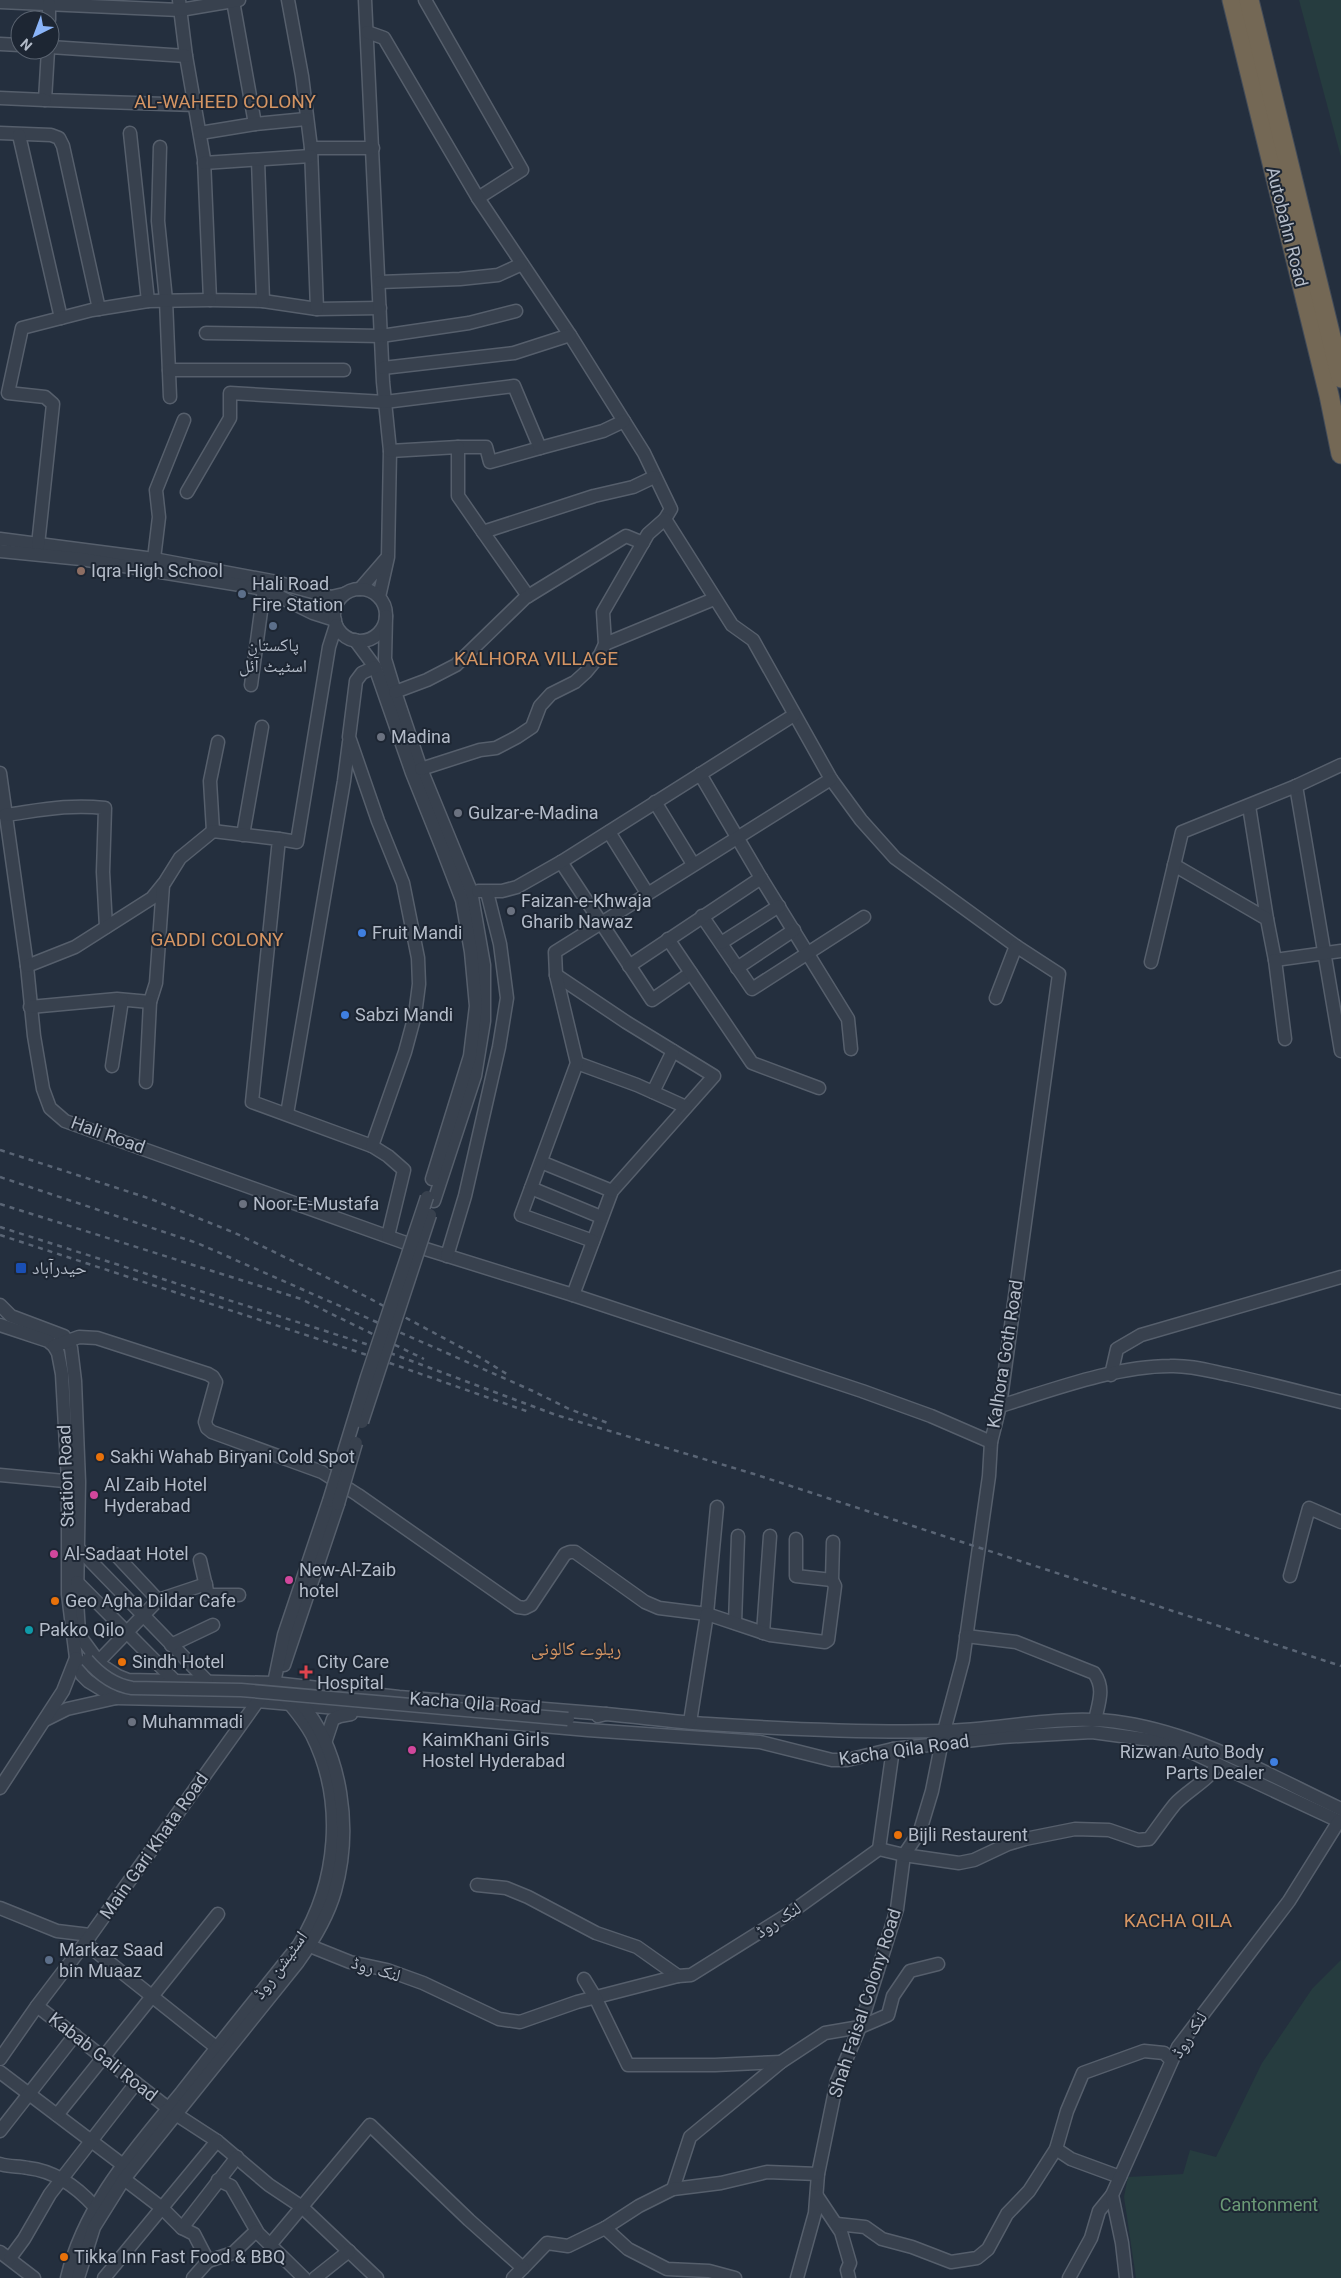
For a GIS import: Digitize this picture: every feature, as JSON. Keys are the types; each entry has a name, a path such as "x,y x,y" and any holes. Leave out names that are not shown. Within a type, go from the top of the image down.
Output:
{"highway":[{"name":"Autobahn Road","path":"1232,0 1329,395 1341,454"},
{"name":"Autobahn Road","path":"1249,0 1341,378"}],"street":[{"path":"288,0 302,76 311,152 317,309"},
{"path":"365,0 380,282 381,336 390,451 388,557 379,597"},
{"path":"425,0 522,170 478,198"},
{"path":"0,2 180,5 236,1 255,124"},
{"path":"180,5 186,56 204,163 210,300"},
{"path":"367,32 384,38 478,198 570,335 644,453 670,508 665,519 648,534 604,612 605,644 600,655 586,672 575,682 551,694 540,706 532,727 496,748 480,750 421,769"},
{"path":"60,48 186,56"},
{"path":"46,100 48,60"},
{"path":"0,98 195,106"},
{"path":"200,133 255,124 306,119"},
{"path":"0,133 51,135 59,138 63,146 99,309"},
{"path":"130,134 148,301"},
{"path":"19,135 61,318"},
{"path":"160,147 158,221 166,300 170,397"},
{"path":"204,163 258,160 311,152 373,148"},
{"path":"258,160 263,301"},
{"path":"380,282 460,279 498,275 522,264"},
{"path":"38,545 53,404 45,397 8,393 22,328 99,309 148,301 263,301 317,309 380,308"},
{"path":"206,333 381,336 470,323 516,311"},
{"path":"383,368 514,353 570,335"},
{"path":"169,370 344,370"},
{"path":"187,492 230,418 230,393 385,402 514,386 540,448"},
{"path":"154,565 160,517 156,490 184,420"},
{"path":"390,451 486,447 490,462 604,431 624,421"},
{"path":"458,447 458,496 528,596"},
{"path":"483,532 594,496 633,487 654,477"},
{"path":"665,519 732,625 754,640 831,779 860,820 895,858 1016,946 996,998"},
{"path":"394,692 427,680 456,666 528,596 626,536 643,542"},
{"path":"0,539 154,565 272,581 331,597 360,589 373,592 383,602 386,616 385,659 394,692 421,769 471,891 484,965 484,1021 475,1076 430,1199 333,1502 279,1683"},
{"path":"0,551 154,565 264,589 335,623 347,638 355,640 372,638 380,632 386,616"},
{"path":"360,589 388,557"},
{"path":"251,685 264,589"},
{"path":"26,966 75,947 152,898 163,885 180,858 213,831 297,842 329,647 335,623 335,608 344,594"},
{"path":"605,644 714,599"},
{"path":"355,640 375,667 412,773 462,900 471,952 476,1006 470,1056 430,1199"},
{"path":"287,1114 344,781 356,681 362,674 375,667"},
{"path":"471,891 502,891 517,887 561,862 794,715"},
{"path":"243,835 262,726"},
{"path":"349,737 378,821 403,883 418,958 419,984 415,1015 405,1052 372,1146"},
{"path":"213,831 210,781 218,742"},
{"path":"1151,962 1182,832 1249,806 1341,765"},
{"name":"Hali Road","path":"0,773 30,1007 44,1089 50,1108 65,1121 403,1242 573,1295 862,1391 932,1416 990,1442"},
{"path":"700,774 761,878 848,1019 851,1049"},
{"path":"593,1241 521,1215 577,1063 556,975 556,952 693,864 831,779"},
{"path":"1296,786 1341,1051"},
{"path":"655,802 693,864"},
{"path":"5,815 59,806 80,805 105,808 103,872 106,927"},
{"path":"1249,806 1275,960 1285,1039"},
{"path":"609,832 647,893"},
{"path":"279,839 252,1102 372,1146 388,1156 404,1170 388,1236"},
{"path":"561,862 652,1000 691,973"},
{"path":"1174,865 1267,919"},
{"path":"630,966 761,878"},
{"path":"146,1082 150,1002 156,983 163,885"},
{"path":"447,1256 465,1196 499,1047 507,998 500,944 487,892"},
{"path":"721,943 778,906"},
{"path":"702,916 752,989 864,918"},
{"path":"737,968 794,930"},
{"path":"668,939 752,1063 819,1088"},
{"name":"Kalhora Goth Road","path":"944,1731 963,1660 989,1476 990,1442 1000,1406 1024,1216 1059,974 1016,946"},
{"path":"1275,960 1341,951"},
{"path":"556,975 714,1076 612,1191 573,1295"},
{"path":"30,1007 122,1000 150,1002"},
{"path":"112,1066 122,1000"},
{"path":"653,1092 673,1051"},
{"path":"577,1063 653,1092 686,1108"},
{"path":"541,1162 612,1191"},
{"path":"531,1188 601,1217"},
{"path":"1111,1375 1117,1349 1141,1335 1341,1277"},
{"path":"0,1304 11,1316 55,1332 68,1340"},
{"path":"0,1325 48,1341 54,1346 79,1337 97,1338 214,1377 216,1382 205,1422 207,1428 212,1432 322,1472 518,1607 525,1608 531,1605 565,1554 575,1552 645,1602 659,1608 707,1614 763,1633 825,1642 828,1640 835,1586 832,1580 832,1542"},
{"name":"Station Road","path":"68,1340 74,1365 73,1481 68,1594 76,1632 82,1639 85,1657 82,1675 88,1681 116,1698"},
{"name":"Station Road","path":"54,1346 62,1374 73,1481 78,1548 76,1632"},
{"path":"1000,1406 1067,1385 1142,1368 1170,1366 1195,1368 1341,1402"},
{"path":"0,1475 73,1481"},
{"path":"690,1722 707,1614 717,1507"},
{"path":"1290,1576 1309,1508 1341,1522"},
{"path":"735,1623 738,1536"},
{"path":"763,1633 770,1536"},
{"path":"796,1539 796,1576 832,1580"},
{"path":"78,1548 207,1681"},
{"path":"115,1554 158,1600"},
{"path":"200,1560 208,1594 239,1595"},
{"path":"77,1582 175,1681"},
{"path":"0,1788 85,1657 127,1633 158,1600 206,1584"},
{"path":"172,1645 213,1625"},
{"path":"76,1632 85,1657 104,1676 125,1687 241,1690 575,1719 606,1714"},
{"path":"966,1636 1016,1642 1094,1673 1100,1681 1101,1690 1095,1720"},
{"name":"Station Road","path":"85,1657 128,1680 279,1683"},
{"name":"Main Gari Khata Road","path":"0,2059 37,2006 88,1939 257,1701 279,1683"},
{"name":"اسٹیشن روڈ","path":"67,2278 86,2223 94,2207 123,2165 173,2112 310,1946 334,1894 343,1838 343,1819 338,1783 326,1740 320,1727 297,1705 279,1683"},
{"name":"Kacha Qila Road","path":"279,1683 399,1697 690,1722 875,1732 944,1731 1037,1722 1095,1720 1124,1723 1180,1736 1230,1756 1340,1817"},
{"path":"44,1720 81,1705 116,1698 257,1701 297,1705"},
{"name":"اسٹیشن روڈ","path":"78,2278 94,2227 124,2179 217,2048 299,1945 319,1901 328,1873 334,1836 331,1791 324,1763 297,1705"},
{"name":"Kacha Qila Road","path":"297,1705 760,1742 832,1760 847,1760 877,1751 1002,1737 1092,1732 1171,1745 1340,1817"},
{"path":"326,1740 331,1722 336,1718 344,1715 374,1712"},
{"path":"575,1719 608,1731"},
{"name":"Shah Faisal Colony Road","path":"797,2278 815,2213 818,2174 836,2081 860,2027 897,1909 904,1855 920,1832 944,1731"},
{"path":"875,1732 868,1742 877,1751"},
{"path":"893,1749 879,1849 904,1855 960,1863 974,1860 1008,1844 1075,1829 1109,1830 1138,1840 1149,1839 1174,1805 1193,1787 1213,1774 1217,1764"},
{"name":"لنک روڈ","path":"1069,2278 1091,2238 1099,2211 1112,2195 1178,2046 1289,1901 1340,1817"},
{"name":"لنک روڈ","path":"310,1946 350,1962 387,1970 423,1983 499,2019 520,2022 596,1997 678,1976 691,1975 790,1913 879,1849"},
{"path":"477,1885 506,1888 528,1897 596,1933 637,1947 678,1976"},
{"path":"0,1908 57,1931 88,1939 217,2048"},
{"path":"57,2115 218,1914"},
{"path":"673,2189 690,2137 781,2062 825,2033 860,2027 888,2015 893,1996 910,1972 938,1964"},
{"path":"584,1980 596,1997 628,2065 715,2065 781,2062"},
{"name":"Kabab Gali Road","path":"37,2006 173,2112 217,2141 269,2185 302,2207 377,2278"},
{"path":"0,2131 75,2035"},
{"path":"837,2224 865,2227 882,2239 912,2247 951,2262 977,2258 988,2249 1007,2214 1028,2191 1056,2149 1067,2111 1083,2074 1144,2051 1164,2053 1171,2060"},
{"path":"0,2072 123,2165"},
{"path":"34,2278 5,2255 24,2239 42,2207 62,2179 136,2083"},
{"path":"270,2245 370,2125 469,2220 524,2268"},
{"path":"104,2278 217,2141"},
{"path":"1056,2149 1071,2158 1120,2176"},
{"path":"182,2228 237,2157"},
{"path":"0,2164 56,2175 86,2197 94,2207"},
{"path":"513,2278 547,2243 568,2246 605,2228 639,2206 673,2189 721,2183 766,2172 818,2174"},
{"path":"124,2179 162,2208 182,2228 194,2234 208,2261"},
{"path":"218,2180 232,2186 256,2231 304,2278"},
{"path":"1112,2195 1122,2243 1126,2278"},
{"path":"817,2196 837,2224 850,2263 847,2270 849,2278"},
{"path":"605,2228 628,2249 667,2269 709,2271 735,2278"},
{"path":"193,2278 208,2261 233,2253 256,2231"},
{"path":"315,2278 349,2251"}],"green space":[{"path":"1299,0 1341,0 1341,157"},
{"name":"Cantonment","path":"1341,1960 1341,2278 1136,2278 1124,2197 1128,2177 1183,2174 1190,2150 1216,2157 1262,2063 1312,1989"}],"railway":[{"path":"0,1150 151,1199 235,1233 365,1296 481,1358 510,1376"},
{"path":"0,1177 197,1243 533,1391 569,1409 608,1423"},
{"path":"0,1204 301,1299 424,1359"},
{"path":"0,1227 366,1344 556,1415 754,1474 1341,1666"},
{"path":"0,1235 364,1354 529,1412"}],"place":[{"name":"Iqra High School","path":"81,571"},
{"name":"Hali Road Fire Station","path":"242,594"},
{"name":"پاکستان اسٹیٹ آئل","path":"273,626"},
{"name":"Madina","path":"381,737"},
{"name":"Gulzar-e-Madina","path":"458,813"},
{"name":"Faizan-e-Khwaja Gharib Nawaz","path":"511,911"},
{"name":"Fruit Mandi","path":"362,933"},
{"name":"Sabzi Mandi","path":"345,1015"},
{"name":"Noor-E-Mustafa","path":"243,1204"},
{"name":"حیدرآباد","path":"21,1268"},
{"name":"Sakhi Wahab Biryani Cold Spot","path":"100,1457"},
{"name":"Al Zaib Hotel Hyderabad","path":"94,1495"},
{"name":"Al-Sadaat Hotel","path":"54,1554"},
{"name":"New-Al-Zaib hotel","path":"289,1580"},
{"name":"Geo Agha Dildar Cafe","path":"55,1601"},
{"name":"Pakko Qilo","path":"29,1630"},
{"name":"Sindh Hotel","path":"122,1662"},
{"name":"City Care Hospital","path":"306,1672"},
{"name":"Muhammadi","path":"132,1722"},
{"name":"KaimKhani Girls Hostel Hyderabad","path":"412,1750"},
{"name":"Rizwan Auto Body Parts Dealer","path":"1274,1762"},
{"name":"Bijli Restaurent","path":"898,1835"},
{"name":"Markaz Saad bin Muaaz","path":"49,1960"},
{"name":"Tikka Inn Fast Food & BBQ","path":"64,2257"}],"district":[{"name":"AL-WAHEED COLONY","path":"225,101"},
{"name":"KALHORA VILLAGE","path":"536,658"},
{"name":"GADDI COLONY","path":"217,939"},
{"name":"ریلوے کالونی","path":"576,1648"},
{"name":"KACHA QILA","path":"1178,1920"}]}
